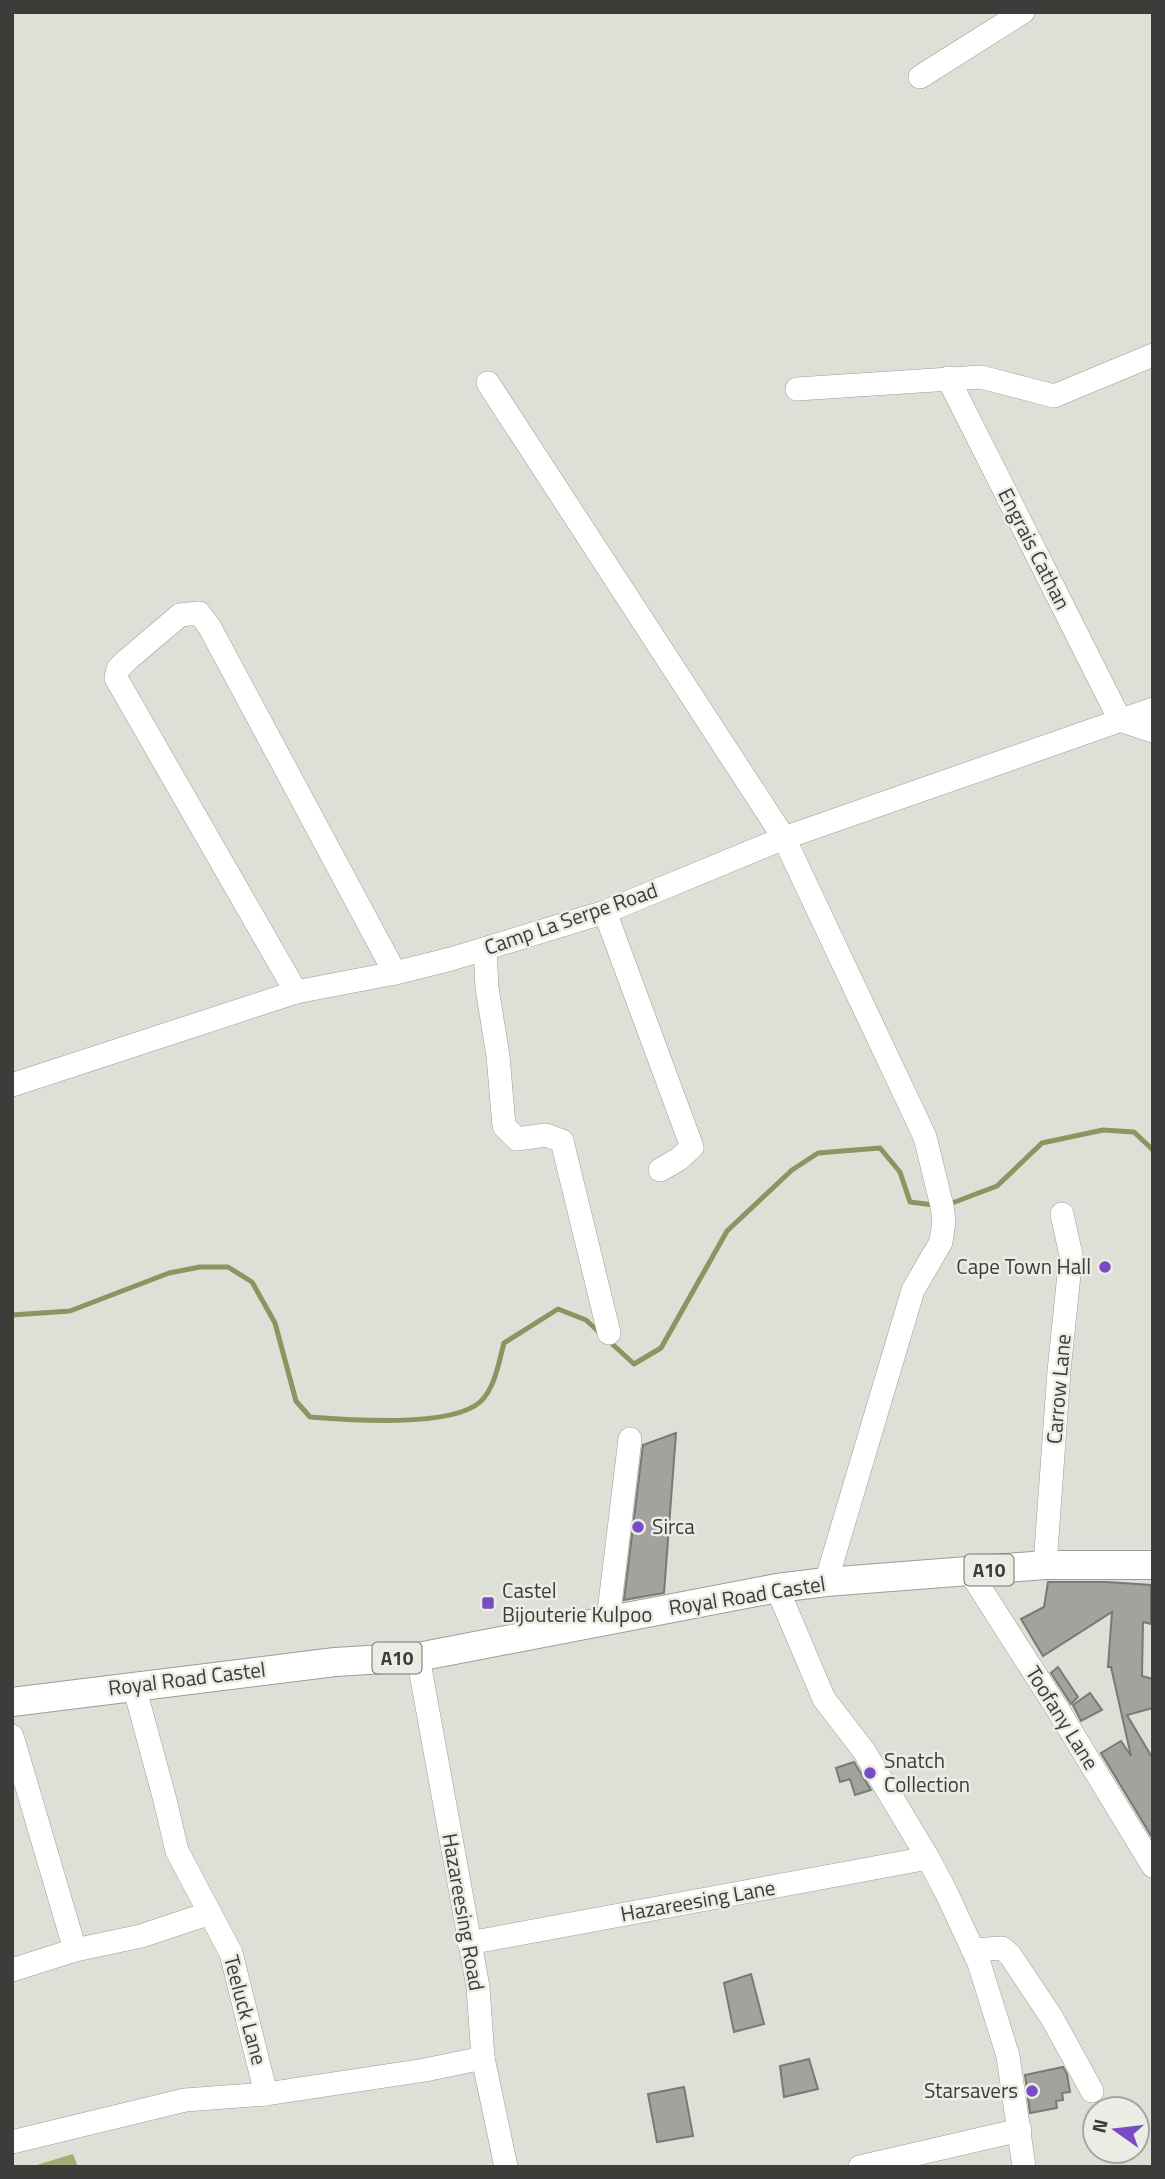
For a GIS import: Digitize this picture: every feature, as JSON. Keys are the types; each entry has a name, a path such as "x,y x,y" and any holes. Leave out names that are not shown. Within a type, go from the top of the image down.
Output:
{"main road":[{"name":"Royal Road Castel","path":"12,1702 335,1662 418,1657 777,1587 1045,1565 1153,1566"}],"street":[{"path":"920,77 1023,12"},
{"path":"797,389 981,377 1054,396 1153,355"},
{"name":"Engrais Cathan","path":"948,378 1120,720"},
{"path":"488,383 785,838 925,1137 942,1202 944,1221 941,1242 913,1290 826,1582"},
{"path":"296,992 116,678 118,669 127,660 180,615 199,614 209,626 395,973"},
{"name":"Camp La Serpe Road","path":"12,1086 296,992 395,973 605,912 785,838 1153,709"},
{"path":"1120,720 1153,731"},
{"path":"605,912 692,1147 679,1159 660,1170"},
{"path":"485,949 487,988 498,1056 504,1126 517,1139 546,1135 562,1141 608,1333"},
{"name":"Carrow Lane","path":"1045,1565 1059,1371 1071,1255 1062,1214"},
{"path":"608,1620 630,1439"},
{"name":"Toofany Lane","path":"970,1572 1153,1866"},
{"path":"777,1587 824,1699 864,1751 928,1858 973,1950 1008,2056 1024,2167"},
{"name":"Hazareesing Road","path":"418,1657 478,1987 483,2058 506,2167"},
{"name":"Teeluck Lane","path":"12,2142 186,2100 267,2094 232,1954 177,1851 134,1685"},
{"path":"12,1736 75,1950"},
{"name":"Hazareesing Lane","path":"469,1943 928,1858"},
{"path":"12,1970 75,1950 141,1937 210,1913"},
{"path":"973,1950 1002,1948 1010,1955 1052,2018 1092,2091"},
{"path":"267,2094 425,2070 483,2058"},
{"path":"860,2167 1020,2130"}],"green space":[{"path":"73,2154 78,2167 30,2167"}],"building":[{"path":"676,1433 664,1593 624,1600 643,1445"},
{"path":"1048,1582 1151,1585 1151,1624 1143,1622 1142,1676 1153,1679 1153,1708 1127,1715 1153,1759 1153,1839 1101,1753 1121,1741 1131,1756 1111,1667 1108,1667 1112,1612 1043,1656 1021,1619 1044,1607"},
{"path":"1058,1667 1078,1697 1071,1704 1051,1673"},
{"path":"1090,1693 1102,1710 1081,1721 1073,1705"},
{"path":"854,1762 871,1790 855,1795 850,1779 840,1782 836,1768"},
{"path":"751,1974 764,2024 734,2032 724,1983"},
{"path":"809,2059 818,2089 784,2097 780,2066"},
{"path":"1063,2067 1070,2092 1062,2093 1063,2100 1056,2101 1057,2108 1030,2113 1025,2075"},
{"path":"684,2087 693,2136 657,2142 648,2094"}],"waterway":[{"path":"947,1205 997,1186 1042,1143 1103,1130 1134,1132 1153,1150"},
{"path":"609,1341 634,1364 661,1348 727,1231 792,1170 818,1153 880,1148 900,1172 910,1202 934,1205"},
{"path":"12,1315 70,1311 169,1273 200,1267 228,1267 252,1282 275,1323 296,1401 310,1417 373,1420 447,1416 480,1402 493,1382 504,1343 558,1309 586,1320 599,1332"}],"place":[{"name":"Cape Town Hall","path":"1105,1267"},
{"name":"Sirca","path":"638,1527"},
{"name":"Castel Bijouterie Kulpoo","path":"488,1603"},
{"name":"Snatch Collection","path":"870,1773"},
{"name":"Starsavers","path":"1032,2091"}]}
